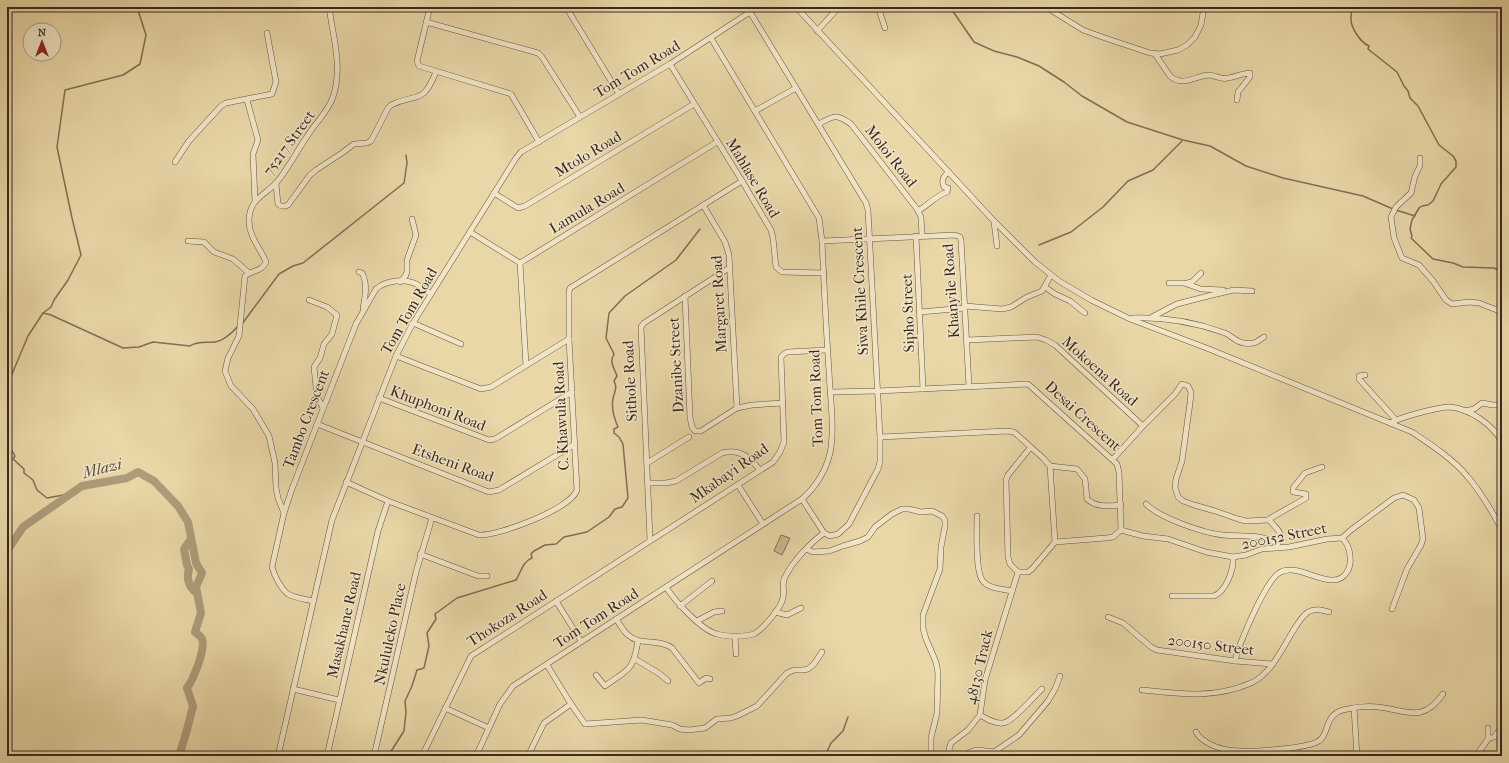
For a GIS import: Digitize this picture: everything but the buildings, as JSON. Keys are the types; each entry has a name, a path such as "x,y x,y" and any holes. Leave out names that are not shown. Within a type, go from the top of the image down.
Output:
{"street":[{"name":"75217 Street","path":"255,201 276,184 313,128 327,111 334,95 337,58 329,7"},
{"path":"430,7 417,63 421,68 511,94 539,142"},
{"path":"566,7 619,94"},
{"name":"Tom Tom Road","path":"278,756 332,520 346,482 396,356 413,323 494,193 519,155 670,64 756,7"},
{"path":"796,7 994,221 1035,262 1052,275 1091,300 1130,318 1412,432 1466,474 1482,494 1502,530"},
{"path":"878,7 885,28"},
{"path":"1046,7 1083,30 1155,54 1170,53 1187,45 1195,37 1201,25 1204,7"},
{"path":"817,31 837,8"},
{"name":"Siwa Khile Crescent","path":"750,12 819,124 866,203 868,210 880,437 879,466 854,515 844,529 838,534 830,536 824,533"},
{"path":"426,22 538,53 542,56 580,117"},
{"path":"175,162 190,140 217,109 226,103 272,94 276,82 267,33"},
{"name":"Tom Tom Road","path":"476,756 500,704 513,686 802,499 813,488 825,468 830,456 832,440 824,273 820,223 817,212 711,38"},
{"path":"1155,54 1170,76 1181,81 1190,81 1209,75 1226,79 1250,73 1250,77 1238,92 1237,100"},
{"name":"Mahlase Road","path":"670,64 771,230 776,267 779,270 787,272 824,273"},
{"path":"276,184 278,204 280,206 288,205 310,175 316,170 342,154 354,144 367,143 371,141 391,105 419,97 426,92 436,72"},
{"path":"755,111 796,88"},
{"path":"247,100 258,140 253,154 255,201 251,208 250,226 258,248 266,262 265,266 249,273 245,278 239,336 228,358 225,371 231,386 253,409 269,436 275,463 276,488 284,513"},
{"name":"Mtolo Road","path":"494,193 518,208 525,206 694,104"},
{"name":"Moloi Road","path":"819,124 831,116 843,118 851,124 918,211 922,222 919,236"},
{"name":"Lamula Road","path":"520,263 717,142"},
{"path":"1420,158 1420,166 1415,176 1411,193 1396,207 1392,217 1394,238 1402,258 1419,265 1434,281 1444,298 1452,304 1469,302 1479,303 1502,312"},
{"path":"918,211 942,193 947,192 948,188 944,187 942,182 943,176 948,172"},
{"name":"C. Khawula Road","path":"346,482 388,501 472,534 485,536 534,520 551,512 573,498 577,490 569,339 568,292 570,288 742,181"},
{"name":"Margaret Road","path":"703,205 725,242 729,255 737,408"},
{"path":"400,282 406,275 407,260 416,235 412,218"},
{"path":"994,221 997,246"},
{"path":"470,232 520,263 526,365"},
{"name":"Khanyile Road","path":"822,241 919,236 955,235 960,237 969,386"},
{"name":"Sipho Street","path":"919,236 923,389"},
{"path":"188,241 204,242 214,252 233,259 249,273"},
{"name":"Sithole Road","path":"650,540 640,330 644,323 729,268"},
{"path":"360,272 362,273 364,279 365,291 363,311"},
{"path":"1169,284 1192,282 1201,273"},
{"path":"920,312 965,307 1006,308 1042,291 1052,275"},
{"name":"Tambo Crescent","path":"313,601 288,594 273,571 273,562 284,513 323,408 363,311 376,289 389,282 409,282 418,285 431,294"},
{"path":"1186,283 1201,289 1252,291"},
{"path":"1045,287 1053,293 1070,301 1085,313"},
{"path":"1152,318 1177,304 1228,291"},
{"name":"Dzanibe Street","path":"685,296 690,417 692,427 695,431 701,431 737,408"},
{"path":"309,300 327,307 336,315 332,334 324,344 320,358 314,367 317,396 323,408"},
{"path":"1130,318 1171,320 1223,332 1238,342 1243,343 1255,343 1264,337"},
{"path":"413,323 461,344"},
{"name":"Mokoena Road","path":"967,340 1037,337 1046,340 1054,345 1143,426"},
{"path":"396,356 481,389 490,387 569,339"},
{"name":"Mkabayi Road","path":"650,540 773,462 784,442 781,357 783,354 788,352 827,350"},
{"path":"1365,375 1359,376 1359,378 1396,420"},
{"name":"Desai Crescent","path":"830,392 1028,384 1113,459 1119,468 1121,530"},
{"path":"1113,459 1175,394 1182,384 1188,386 1191,392 1182,461 1175,487 1178,496 1183,501 1246,521 1269,520 1272,516 1306,498 1306,494 1294,493 1292,490 1293,488 1305,473 1322,467"},
{"name":"Khuphoni Road","path":"379,398 489,440 495,439 572,392"},
{"path":"1464,412 1474,409 1482,403 1502,405"},
{"path":"737,408 752,405 783,404"},
{"path":"1390,423 1404,417 1445,408 1455,408 1472,414 1483,421 1496,432 1502,442"},
{"name":"Etsheni Road","path":"317,424 489,492 499,490 575,444"},
{"path":"880,437 1007,431 1014,432 1030,448 1043,458 1050,466 1055,542 1032,569 1028,572 1018,572 1010,564 1008,557 1006,480 1008,475 1030,448"},
{"path":"647,463 690,437"},
{"path":"648,483 666,483 676,481 722,453 728,451 739,452 745,455 760,470"},
{"path":"1050,466 1072,468 1077,470 1085,479 1087,499 1092,503 1099,505 1121,505"},
{"path":"738,484 763,524"},
{"path":"1342,538 1382,505 1394,498 1403,495 1414,500 1420,513 1423,539 1407,569 1392,609"},
{"path":"666,587 680,606 713,633 718,635 735,636 750,635 757,632 775,612 783,598 784,577 813,541 824,533 802,499"},
{"name":"Masakhane Road","path":"327,756 378,531 388,501"},
{"path":"1146,504 1158,514 1205,532 1222,535 1258,537 1272,540 1277,546"},
{"path":"806,549 813,552 829,552 864,540 875,527 896,511 906,508 921,512 932,511 942,516 945,526 941,548 939,575 923,615 923,628 936,662 938,673 936,713 931,738 931,756"},
{"path":"977,516 978,568 980,578 983,582 989,585 1012,591"},
{"name":"Nkululeko Place","path":"374,756 420,554 432,518"},
{"path":"1269,520 1280,531 1281,535 1277,546"},
{"path":"1055,542 1113,537 1121,530"},
{"name":"200152 Street","path":"1121,530 1143,536 1168,540 1206,552 1233,557 1246,555 1262,549 1277,546 1301,545 1327,539 1342,538 1348,546 1351,562 1344,577 1334,580 1286,570 1279,573 1267,588 1244,634 1238,648 1235,661"},
{"name":"Thokoza Road","path":"422,756 471,656 650,540"},
{"path":"420,554 478,576 487,576"},
{"path":"1172,596 1214,596 1218,594 1224,587 1232,569 1233,557"},
{"name":"48130 Track","path":"1018,572 985,680 980,715 990,721 998,723 1007,722 1015,716 1042,688"},
{"path":"680,606 712,581"},
{"path":"556,601 581,641"},
{"path":"775,612 787,616 801,608"},
{"path":"1142,690 1173,694 1215,694 1250,683 1256,680 1273,664 1304,616 1315,610 1329,612"},
{"path":"697,621 709,614 722,611"},
{"name":"200150 Street","path":"1108,617 1123,623 1151,647 1157,650 1235,661 1273,664"},
{"path":"616,619 628,635 638,641 667,644 672,648 700,683 706,678 710,679"},
{"path":"735,636 736,654"},
{"path":"596,675 605,686 630,668 635,659 638,641"},
{"path":"547,665 570,704 585,724 642,720 672,725 680,729 696,730 705,728 717,719 731,718 757,706 787,673 794,670 808,669 814,664 822,652"},
{"path":"635,659 660,674 668,681"},
{"path":"963,756 973,751 994,752 1019,735 1048,701 1060,676"},
{"path":"293,689 339,700"},
{"path":"1196,732 1202,740 1230,750 1254,751 1310,745 1320,740 1332,716 1342,710 1376,706 1401,712 1420,712 1433,706 1443,694"},
{"path":"528,756 544,723 570,704"},
{"path":"445,708 489,728"},
{"path":"1354,708 1357,756"},
{"path":"950,756 949,749 952,743 968,730 980,715"},
{"path":"1486,742 1488,728"},
{"path":"1476,756 1486,742 1494,737 1498,732"}],"shaded area":[{"path":"781,535 790,538 782,555 774,551"}],"waterway":[{"path":"7,386 28,336 43,313 51,307 68,280 81,255 57,147 65,90 123,75 140,64 146,35 137,7"},
{"path":"950,7 974,42 994,51 1017,57 1039,66 1082,96 1127,122 1183,140 1210,146 1246,166 1283,178 1363,196 1393,209"},
{"path":"1353,7 1351,21 1356,34 1369,46 1368,49 1397,72 1408,91 1410,98 1418,106 1439,145 1453,156 1456,161 1456,167 1441,184 1433,201 1428,205 1419,208 1412,220 1410,229 1412,236 1411,238 1433,259 1453,263 1463,267 1494,268 1502,272"},
{"path":"1039,245 1071,232 1103,207 1128,181 1153,170 1182,141"},
{"path":"242,324 279,274 293,266 303,263 404,183 407,163 406,155"},
{"path":"1396,210 1415,216"},
{"path":"388,756 404,731 406,712 405,701 417,670 424,668 429,646 427,633 436,619 435,614 457,598 516,580 524,564 532,558 531,554 534,551 545,545 556,544 564,537 587,532 609,517 615,509 622,507 628,498 623,444 619,437 614,433 614,429 618,427 612,406 616,388 614,381 617,376 612,363 614,354 606,338 609,313 625,296 676,260 700,229"},
{"path":"43,313 51,315 123,348 139,347 153,342 190,346 199,343 215,342 224,338 238,326"},
{"path":"7,442 15,456 13,459 24,469 24,473 33,480 37,490 47,498 69,494"},
{"name":"Mlazi","path":"7,551 23,527 82,486 127,478 138,472 154,481 178,506 188,522 196,563 202,573 196,587 201,613 195,632 200,636 203,644 201,657 187,688 193,706 179,756"},
{"name":"Mlazi","path":"191,539 184,549 189,569 189,582 194,591 197,593"},
{"path":"825,756 831,743 843,731 848,717"}]}
